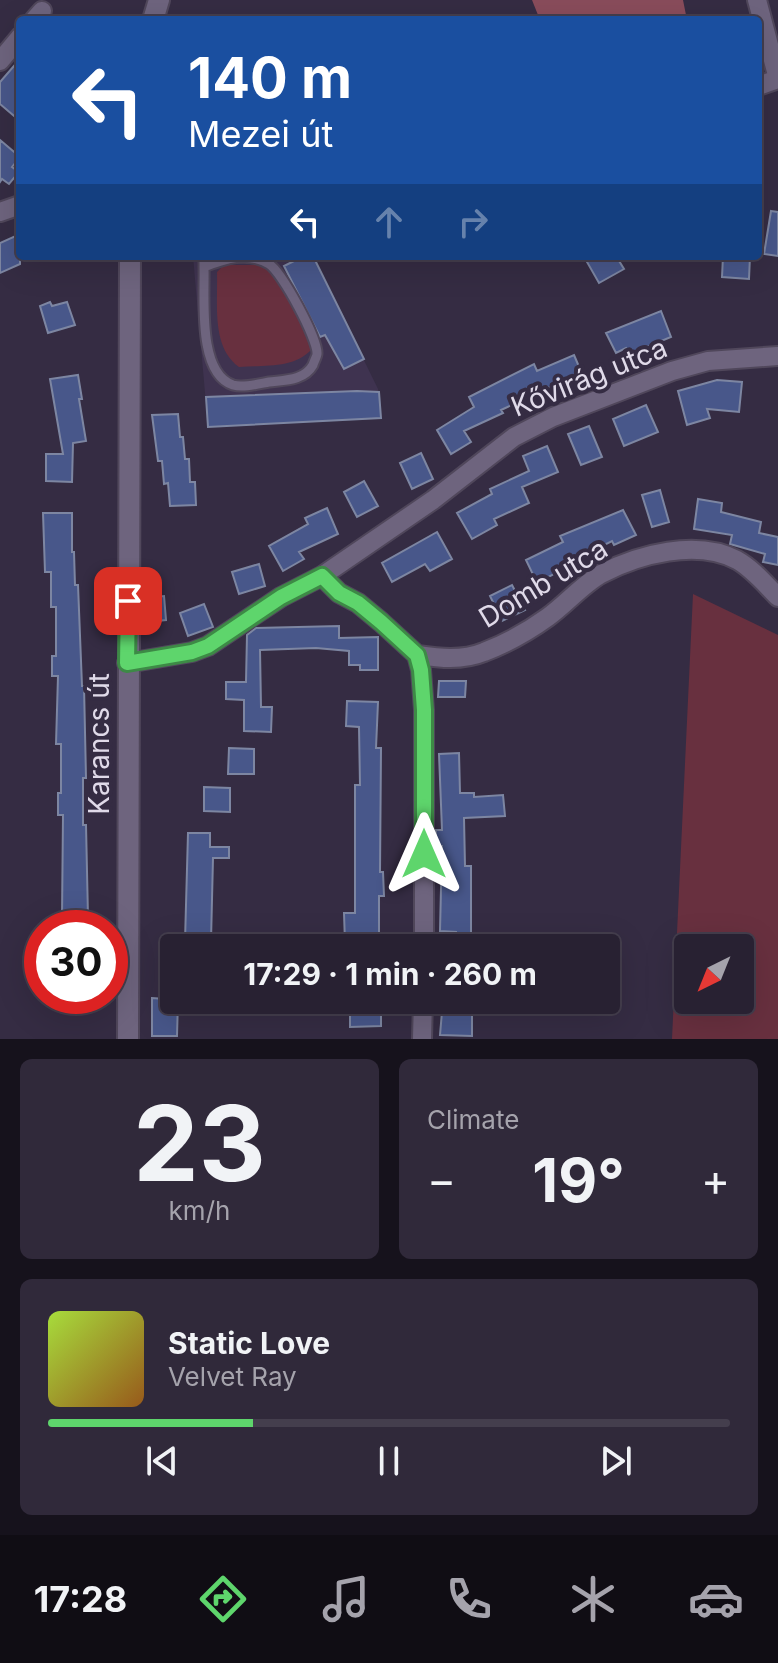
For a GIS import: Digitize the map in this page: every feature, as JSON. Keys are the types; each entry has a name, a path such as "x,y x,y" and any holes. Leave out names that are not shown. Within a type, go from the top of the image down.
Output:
{"main road":[{"name":"Karancs út","path":"128,1039 130,260"}],"street":[{"path":"762,19 778,79 762,85"},
{"path":"0,61 16,42"},
{"name":"Kővirág utca","path":"127,663 192,652 208,646 281,597 322,576 433,500 514,437 553,417 672,371 708,361 778,356"},
{"name":"Domb utca","path":"417,655 447,659 482,653 547,618 599,575 642,559 681,550 721,554 738,561 778,597"},
{"path":"322,576 417,655 424,710 424,934"},
{"path":"422,1039 423,1014"}],"lane":[{"path":"204,261 206,337 210,360 221,379 234,385 248,385 297,378 308,371 317,355 315,344 291,293 276,270 267,262 253,260"}],"shaded area":[{"path":"532,0 683,0 686,16 538,16"},
{"path":"193,260 315,260 378,389 381,418 208,427"},
{"path":"224,265 258,265 277,272 311,334 312,349 288,363 239,367 224,348 218,324 217,272"},
{"path":"693,594 778,635 778,1039 672,1039 674,997 674,1014 754,1014 754,934 677,934"}],"building":[{"path":"16,64 16,118 0,104 0,82"},
{"path":"0,140 16,154 16,162 12,167 16,170 16,176 9,184 2,179 0,182"},
{"path":"771,211 778,212 778,256 764,254"},
{"path":"16,236 16,260 20,260 20,264 0,273 0,243"},
{"path":"296,260 315,260 364,359 344,369 325,335 320,337 284,266"},
{"path":"618,260 624,269 599,283 587,262"},
{"path":"723,260 750,260 749,279 722,277"},
{"path":"50,302 52,306 67,302 75,325 48,333 40,306"},
{"path":"661,311 671,337 630,354 626,348 616,353 606,333"},
{"path":"574,355 583,376 564,384 563,381 464,431 471,442 451,454 437,430 474,407 469,397 534,364 537,371"},
{"path":"78,375 86,441 73,443 72,482 46,481 46,454 63,454 50,379"},
{"path":"717,380 742,382 739,412 707,409 710,418 687,425 678,391"},
{"path":"379,392 381,418 208,427 206,397"},
{"path":"646,405 658,432 624,446 613,419"},
{"path":"178,414 185,459 189,459 190,482 195,482 196,505 170,506 168,483 164,484 162,461 158,461 152,415"},
{"path":"589,426 602,457 581,465 568,434"},
{"path":"547,446 558,472 522,487 529,503 494,519 497,525 472,539 457,513 492,494 490,489 529,471 523,456"},
{"path":"421,453 433,479 412,489 400,463"},
{"path":"364,481 378,506 357,517 344,492"},
{"path":"660,490 669,522 652,527 642,495"},
{"path":"698,499 722,503 721,512 761,522 759,533 778,537 778,565 763,562 765,554 730,544 732,535 694,529"},
{"path":"327,508 338,534 299,552 304,559 283,571 269,546 308,524 305,518"},
{"path":"623,510 636,535 614,545 612,541 558,568 560,571 537,583 526,560 563,542 560,536"},
{"path":"43,513 72,513 72,552 75,585 78,585 84,686 86,778 83,778 83,825 86,825 88,910 62,910 63,815 58,815 61,744 56,744 58,676 52,676 52,656 56,656 56,607 51,607 51,572 45,572"},
{"path":"437,532 452,559 430,571 425,564 392,582 382,563"},
{"path":"259,564 265,586 239,594 232,572"},
{"path":"512,585 525,610 502,621 490,596"},
{"path":"164,596 166,620 147,622 145,598"},
{"path":"204,604 213,627 188,636 180,613"},
{"path":"339,626 339,638 378,637 378,670 360,670 360,665 349,665 349,651 316,648 260,650 261,707 272,707 271,732 244,731 244,700 226,699 226,682 246,682 247,635 256,628"},
{"path":"439,681 466,681 465,697 438,697"},
{"path":"347,701 378,702 376,748 381,748 380,872 383,872 384,896 379,896 379,934 345,934 344,913 355,913 355,785 360,785 359,727 346,726"},
{"path":"229,748 254,749 254,774 228,774"},
{"path":"459,753 460,793 474,793 474,797 503,795 505,816 464,818 465,866 471,866 471,934 440,931 442,846 436,846 436,830 442,830 439,754"},
{"path":"204,787 230,788 230,812 204,811"},
{"path":"188,833 210,833 210,847 229,847 229,858 213,858 211,934 185,934"},
{"path":"152,998 160,999 160,1014 178,1014 177,1036 152,1036"},
{"path":"350,1014 381,1014 381,1026 350,1027"},
{"path":"442,1014 472,1014 472,1036 440,1035"}],"route":[{"path":"128,601 127,663 192,652 208,646 281,597 322,576 339,593 358,603 381,622 417,655 421,670 424,854"}]}
